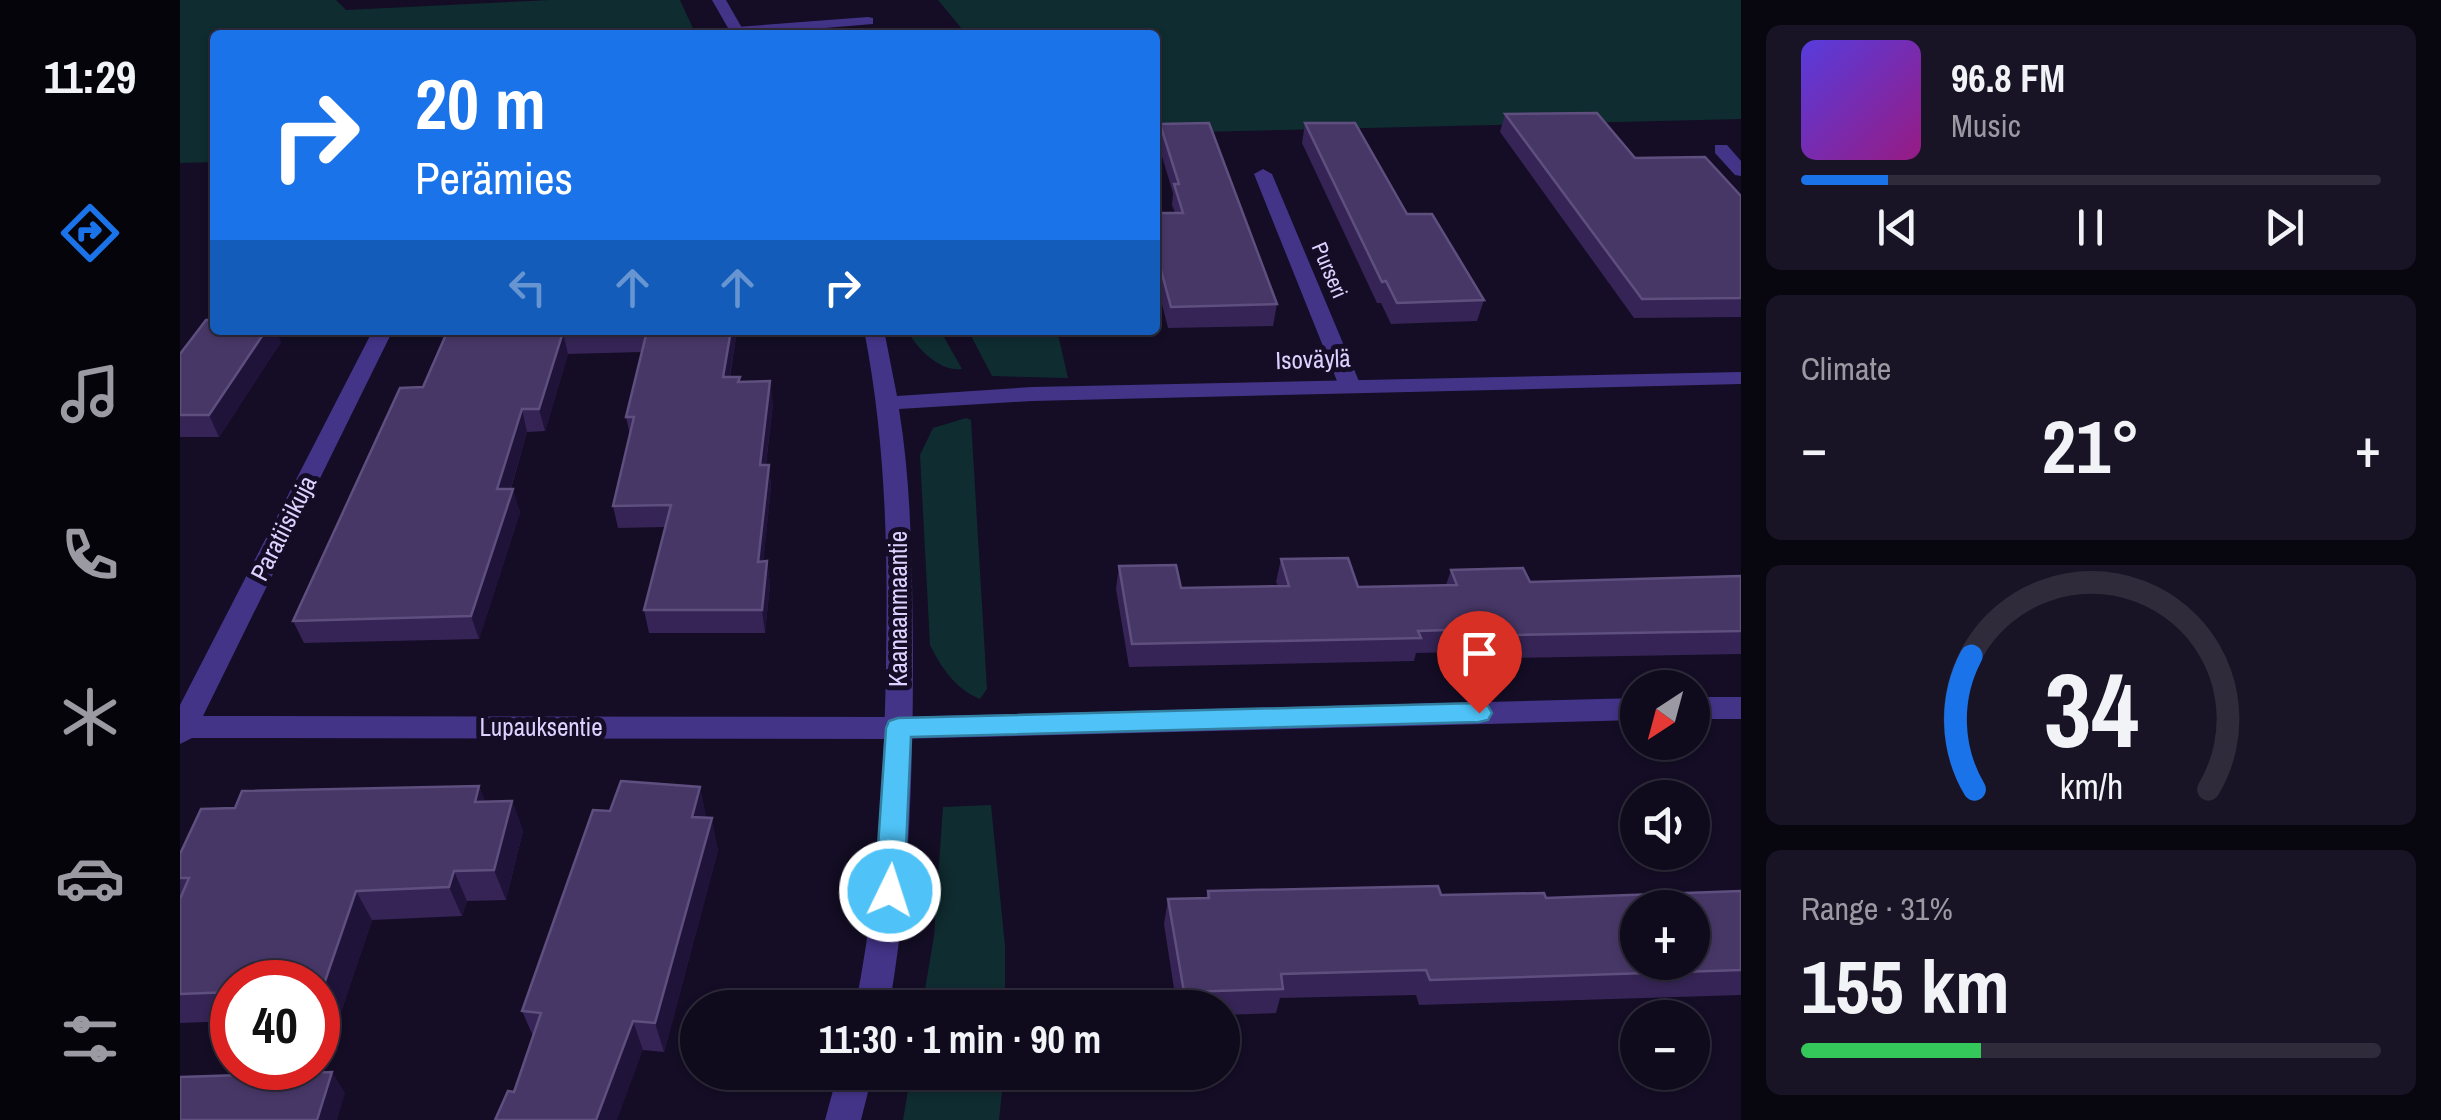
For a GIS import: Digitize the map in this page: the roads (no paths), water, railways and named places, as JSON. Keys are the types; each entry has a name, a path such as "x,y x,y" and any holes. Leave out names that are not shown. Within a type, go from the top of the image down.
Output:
{"street":[{"path":"719,0 736,30"},
{"path":"770,30 868,21"},
{"path":"1720,150 1741,171"},
{"name":"Purseri","path":"1263,174 1350,386"},
{"name":"Paratiisikuja","path":"181,729 380,335"},
{"name":"Kaanaanmaantie","path":"875,335 887,403 900,554 898,728 890,891 875,990"},
{"name":"Isoväylä","path":"887,403 1350,386 1741,378"},
{"path":"1710,708 1741,708"},
{"name":"Lupauksentie","path":"181,729 898,728 1620,709"},
{"path":"843,1120 851,1090"}]}
